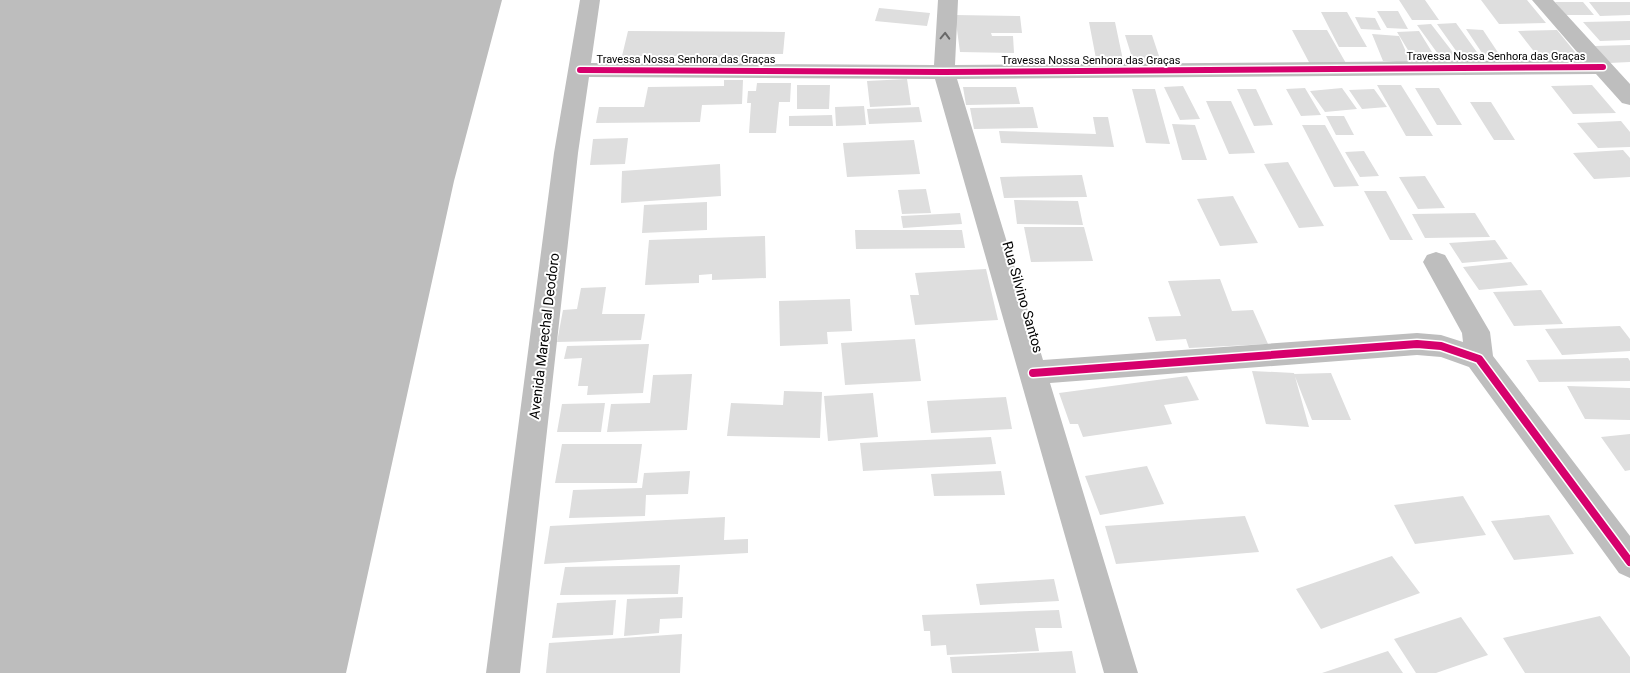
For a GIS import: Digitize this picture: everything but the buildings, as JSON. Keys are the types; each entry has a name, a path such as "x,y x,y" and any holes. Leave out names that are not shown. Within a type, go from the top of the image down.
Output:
{"street":[{"name":"Avenida Marechal Deodoro","path":"503,673 566,153 590,0"},
{"name":"Rua Silvino Santos","path":"948,0 944,72 1121,673"},
{"path":"1542,0 1627,92"},
{"name":"Travessa Nossa Senhora das Graças","path":"580,70 944,72 1603,67"},
{"path":"1436,262 1476,332 1479,359 1630,562"},
{"path":"1033,373 1417,344 1441,346 1479,359"}],"shaded area":[{"path":"0,0 502,0 454,181 346,673 0,673"}],"cycle path":[{"path":"580,70 944,72 1603,67"},
{"path":"1033,373 1417,344 1441,346 1479,359 1630,562"}]}
